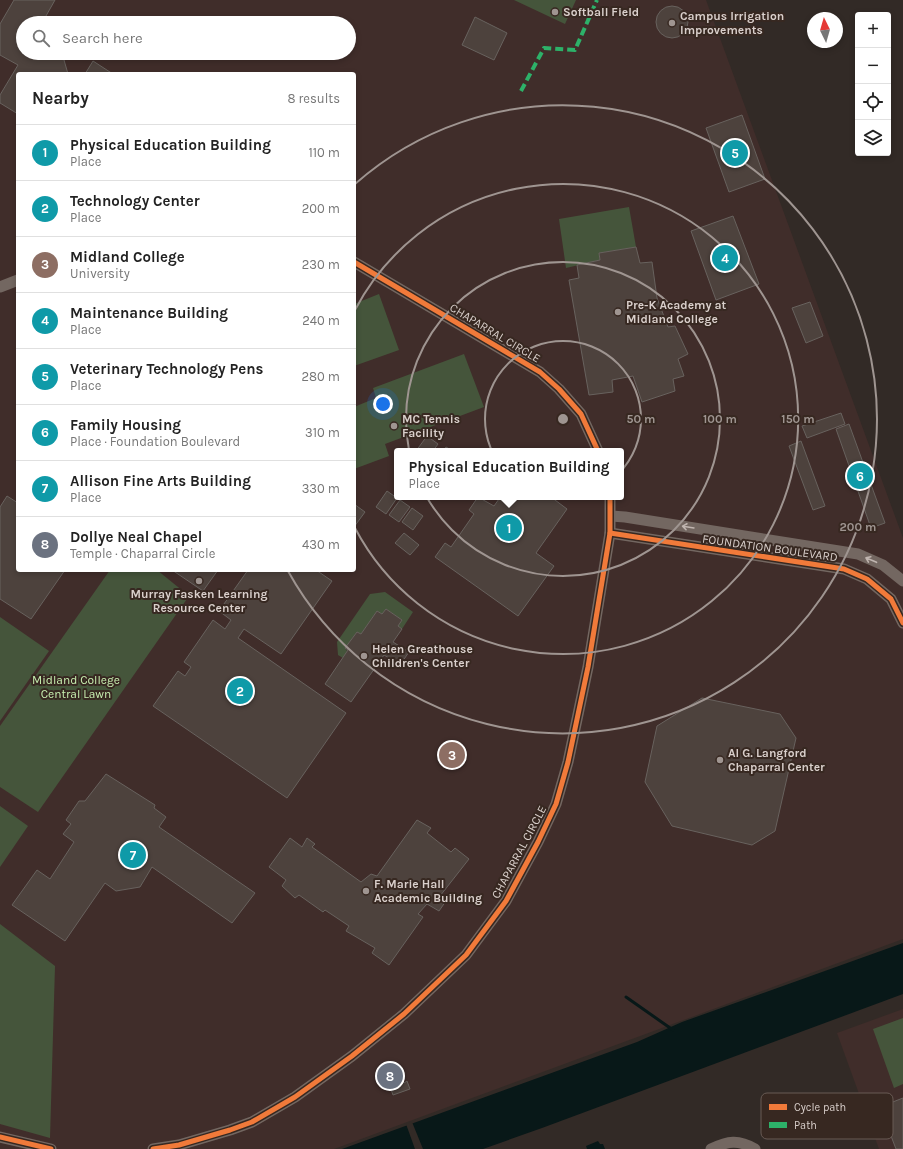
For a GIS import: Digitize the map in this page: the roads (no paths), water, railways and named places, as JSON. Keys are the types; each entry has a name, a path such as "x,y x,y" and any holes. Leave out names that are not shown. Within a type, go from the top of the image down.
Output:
{"street":[{"name":"CHAPARRAL CIRCLE","path":"356,263 540,372 559,389 581,414 597,448"},
{"path":"0,287 16,281"},
{"name":"CHAPARRAL CIRCLE","path":"153,1149 179,1145 252,1122 295,1097 352,1056 404,1014 466,955 506,901 538,842 556,804 568,762 588,667 610,533 610,500"},
{"name":"FOUNDATION BOULEVARD","path":"611,516 858,554 883,565 903,581"},
{"name":"FOUNDATION BOULEVARD","path":"610,533 844,569 866,579 891,599 903,623"},
{"path":"0,1136 51,1149"},
{"path":"711,1149 725,1142 744,1143 755,1149"}],"waterway":[{"path":"626,997 673,1030"}],"place":[{"name":"Softball Field","path":"555,12"},
{"name":"Campus Irrigation Improvements","path":"672,23"},
{"name":"Veterinary Technology Pens","path":"735,153"},
{"name":"Maintenance Building","path":"725,258"},
{"name":"Pre-K Academy at Midland College","path":"618,312"},
{"name":"MC Tennis Facility","path":"394,426"},
{"name":"Family Housing","path":"860,476"},
{"name":"Physical Education Building","path":"509,528"},
{"name":"Murray Fasken Learning Resource Center","path":"199,581"},
{"name":"Helen Greathouse Children's Center","path":"364,656"},
{"name":"Technology Center","path":"240,691"},
{"name":"Midland College","path":"452,755"},
{"name":"Al G. Langford Chaparral Center","path":"720,760"},
{"name":"Allison Fine Arts Building","path":"133,855"},
{"name":"F. Marie Hall Academic Building","path":"366,891"},
{"name":"Dollye Neal Chapel","path":"390,1076"}],"park label":[{"name":"Midland College Central Lawn","path":"76,687"}]}
